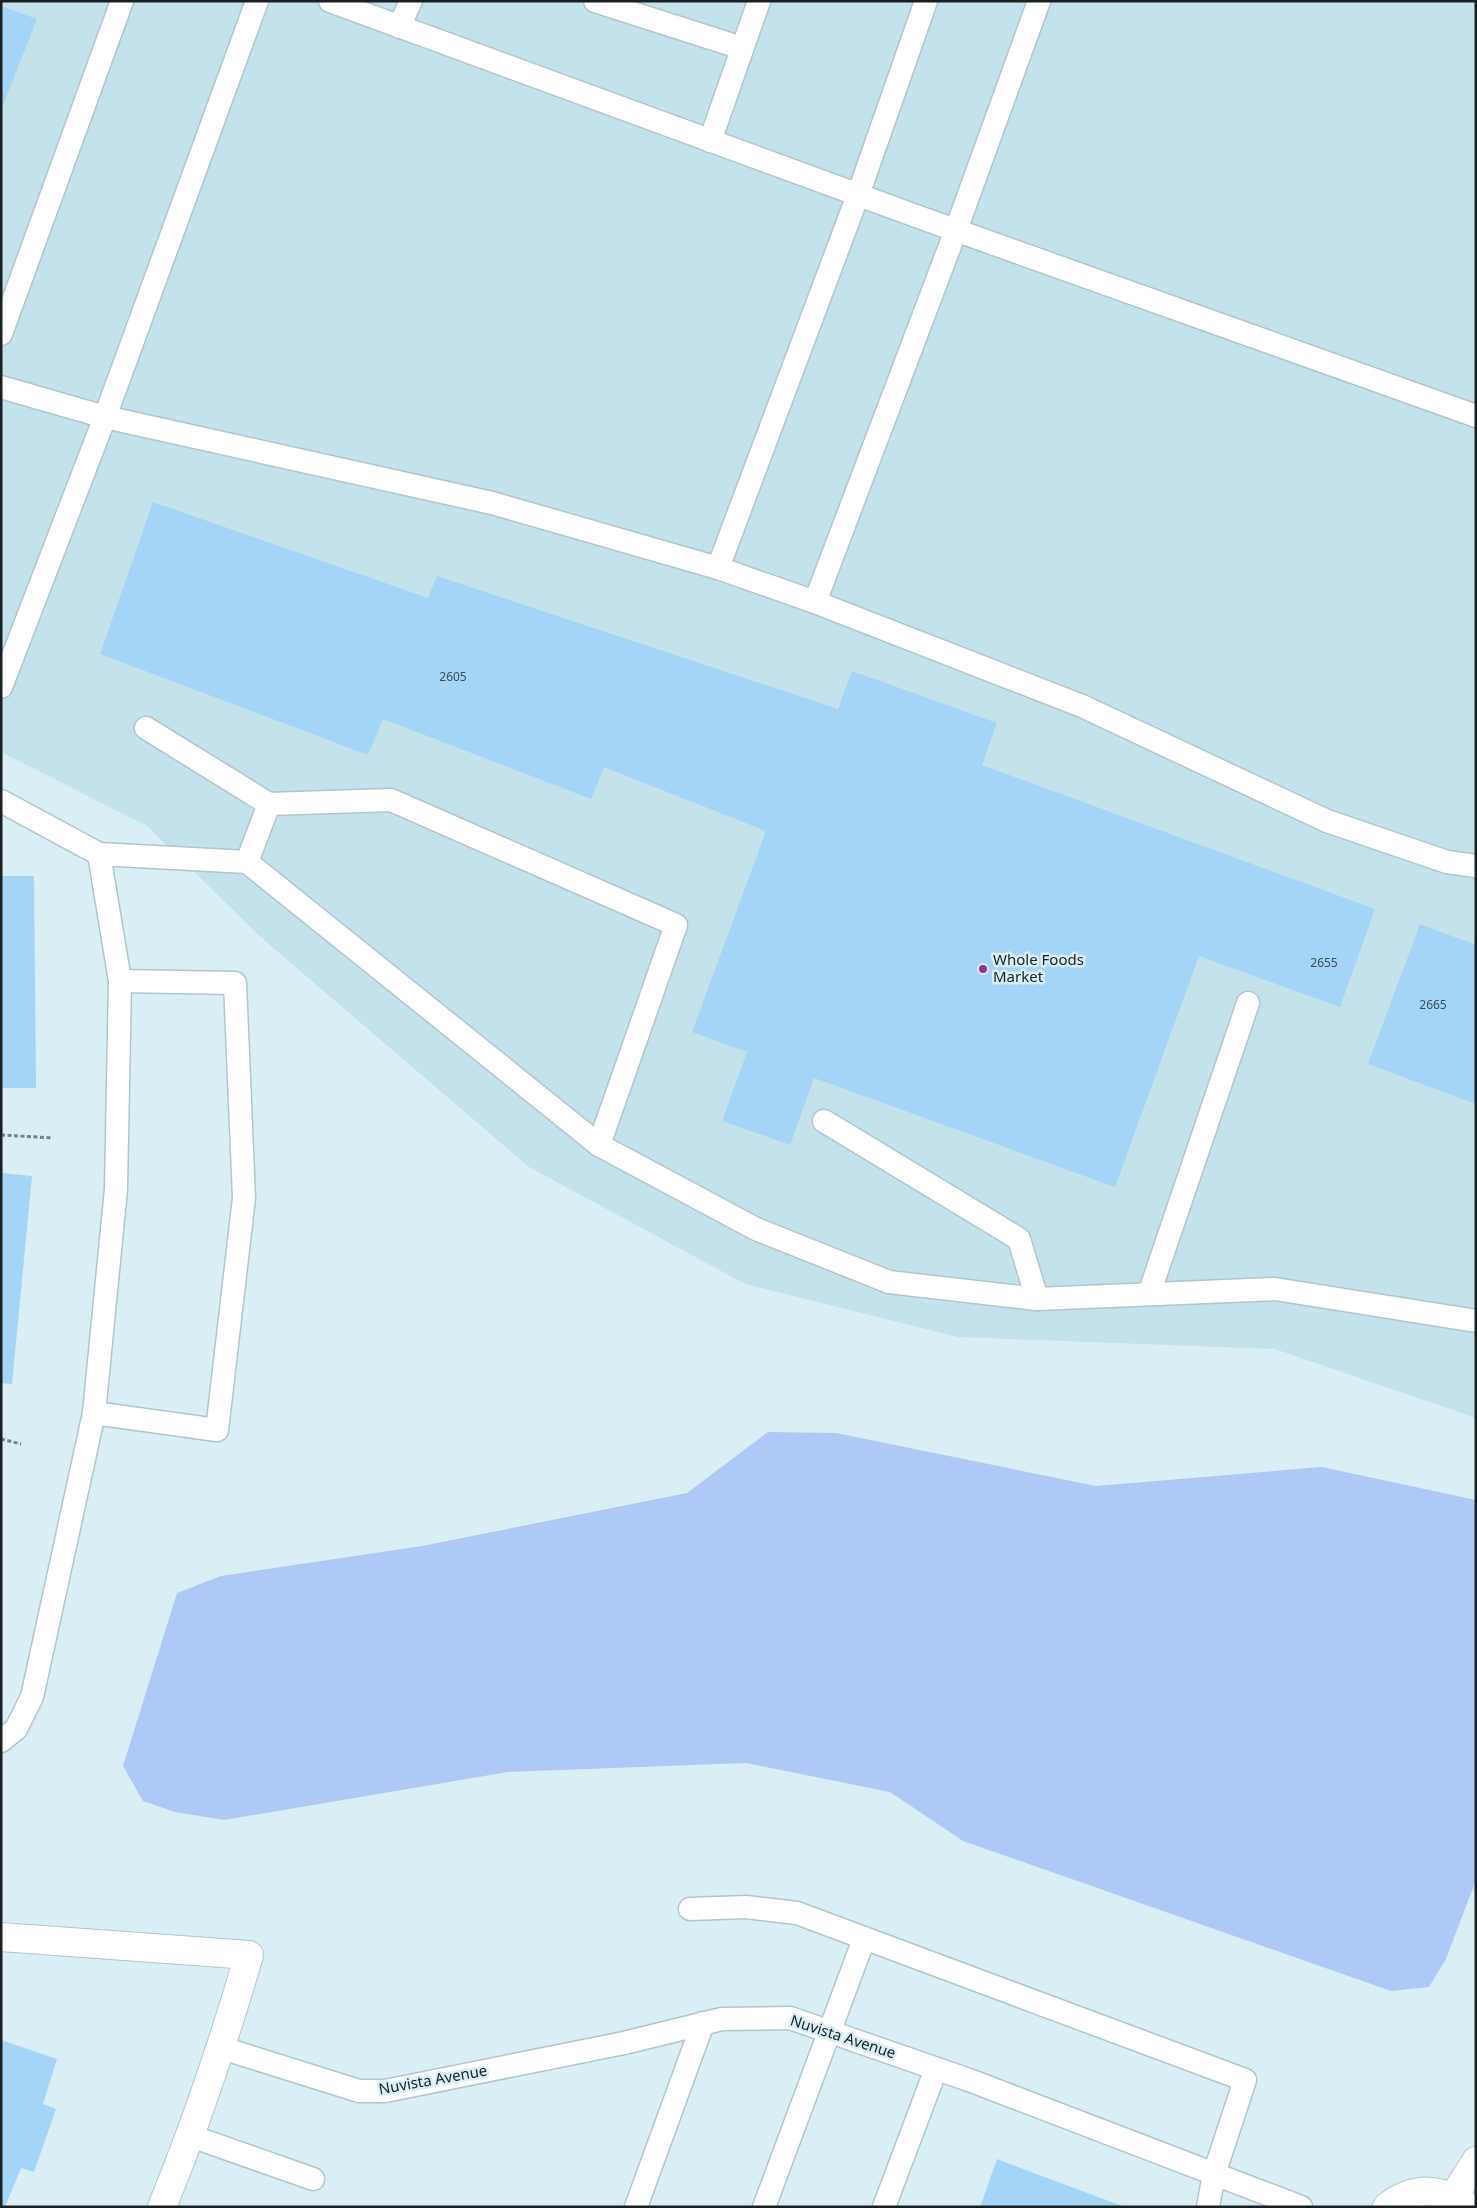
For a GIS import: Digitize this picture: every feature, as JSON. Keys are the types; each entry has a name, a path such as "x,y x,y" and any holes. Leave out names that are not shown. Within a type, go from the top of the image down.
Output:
{"street":[{"path":"1,1937 249,1955 222,2048 191,2136 162,2207"},
{"path":"1387,2207 1400,2197 1426,2191 1461,2201 1476,2161"}],"lane":[{"path":"1,334 122,1"},
{"path":"1,686 105,417 257,1"},
{"path":"330,1 858,195 1476,416"},
{"path":"399,26 411,1"},
{"path":"595,1 742,48"},
{"path":"710,140 759,1"},
{"path":"718,568 858,195 926,1"},
{"path":"815,602 956,230 1039,1"},
{"path":"1,387 105,417 492,503 718,568 815,602 1082,706 1327,821 1447,862 1476,866"},
{"path":"146,728 269,804 391,800 676,925 599,1145"},
{"path":"1,800 99,854 247,862 599,1145 756,1229 889,1282 1037,1299 1275,1289 1476,1321"},
{"path":"247,862 269,804"},
{"path":"1,1741 16,1729 32,1697 94,1413 116,1189 120,981 99,854"},
{"path":"94,1413 217,1430 244,1198 235,983 120,981"},
{"path":"1149,1294 1248,1003"},
{"path":"824,1121 1019,1239 1037,1299"},
{"path":"690,1909 746,1906 797,1913 1245,2080 1214,2174 1208,2207"},
{"path":"764,2207 864,1938"},
{"name":"Nuvista Avenue","path":"222,2048 359,2091 385,2091 624,2043 722,2019 790,2018 936,2068 1301,2207"},
{"path":"636,2207 703,2023"},
{"path":"884,2207 936,2068"},
{"path":"191,2136 313,2179"}],"path":[{"path":"1,1135 53,1138"},
{"path":"1,1439 21,1444"}],"shaded area":[{"path":"1,1 1476,1 1476,1418 1275,1349 958,1337 745,1284 529,1167 264,940 147,826 1,752"}],"water":[{"path":"768,1432 836,1433 1096,1486 1322,1467 1476,1500 1476,1880 1446,1959 1429,1987 1391,1991 963,1841 890,1792 746,1763 508,1772 224,1820 175,1812 143,1801 123,1766 177,1593 221,1576 422,1546 687,1493"}],"building":[{"path":"1,6 37,19 1,110"},
{"path":"153,502 428,598 437,576 838,709 852,671 997,723 982,765 1375,909 1340,1007 1199,956 1115,1187 814,1078 790,1145 722,1121 747,1052 692,1032 766,831 604,767 591,799 383,719 368,755 100,654"},
{"path":"1,876 34,876 36,1088 1,1088"},
{"path":"1420,924 1476,945 1476,1104 1368,1064"},
{"path":"1,1173 32,1176 12,1384 1,1383"},
{"path":"1,2040 57,2059 43,2104 56,2109 34,2172 21,2168 5,2207 1,2207"},
{"path":"997,2159 1125,2207 980,2207"}],"place":[{"name":"Whole Foods Market","path":"983,969"}]}
